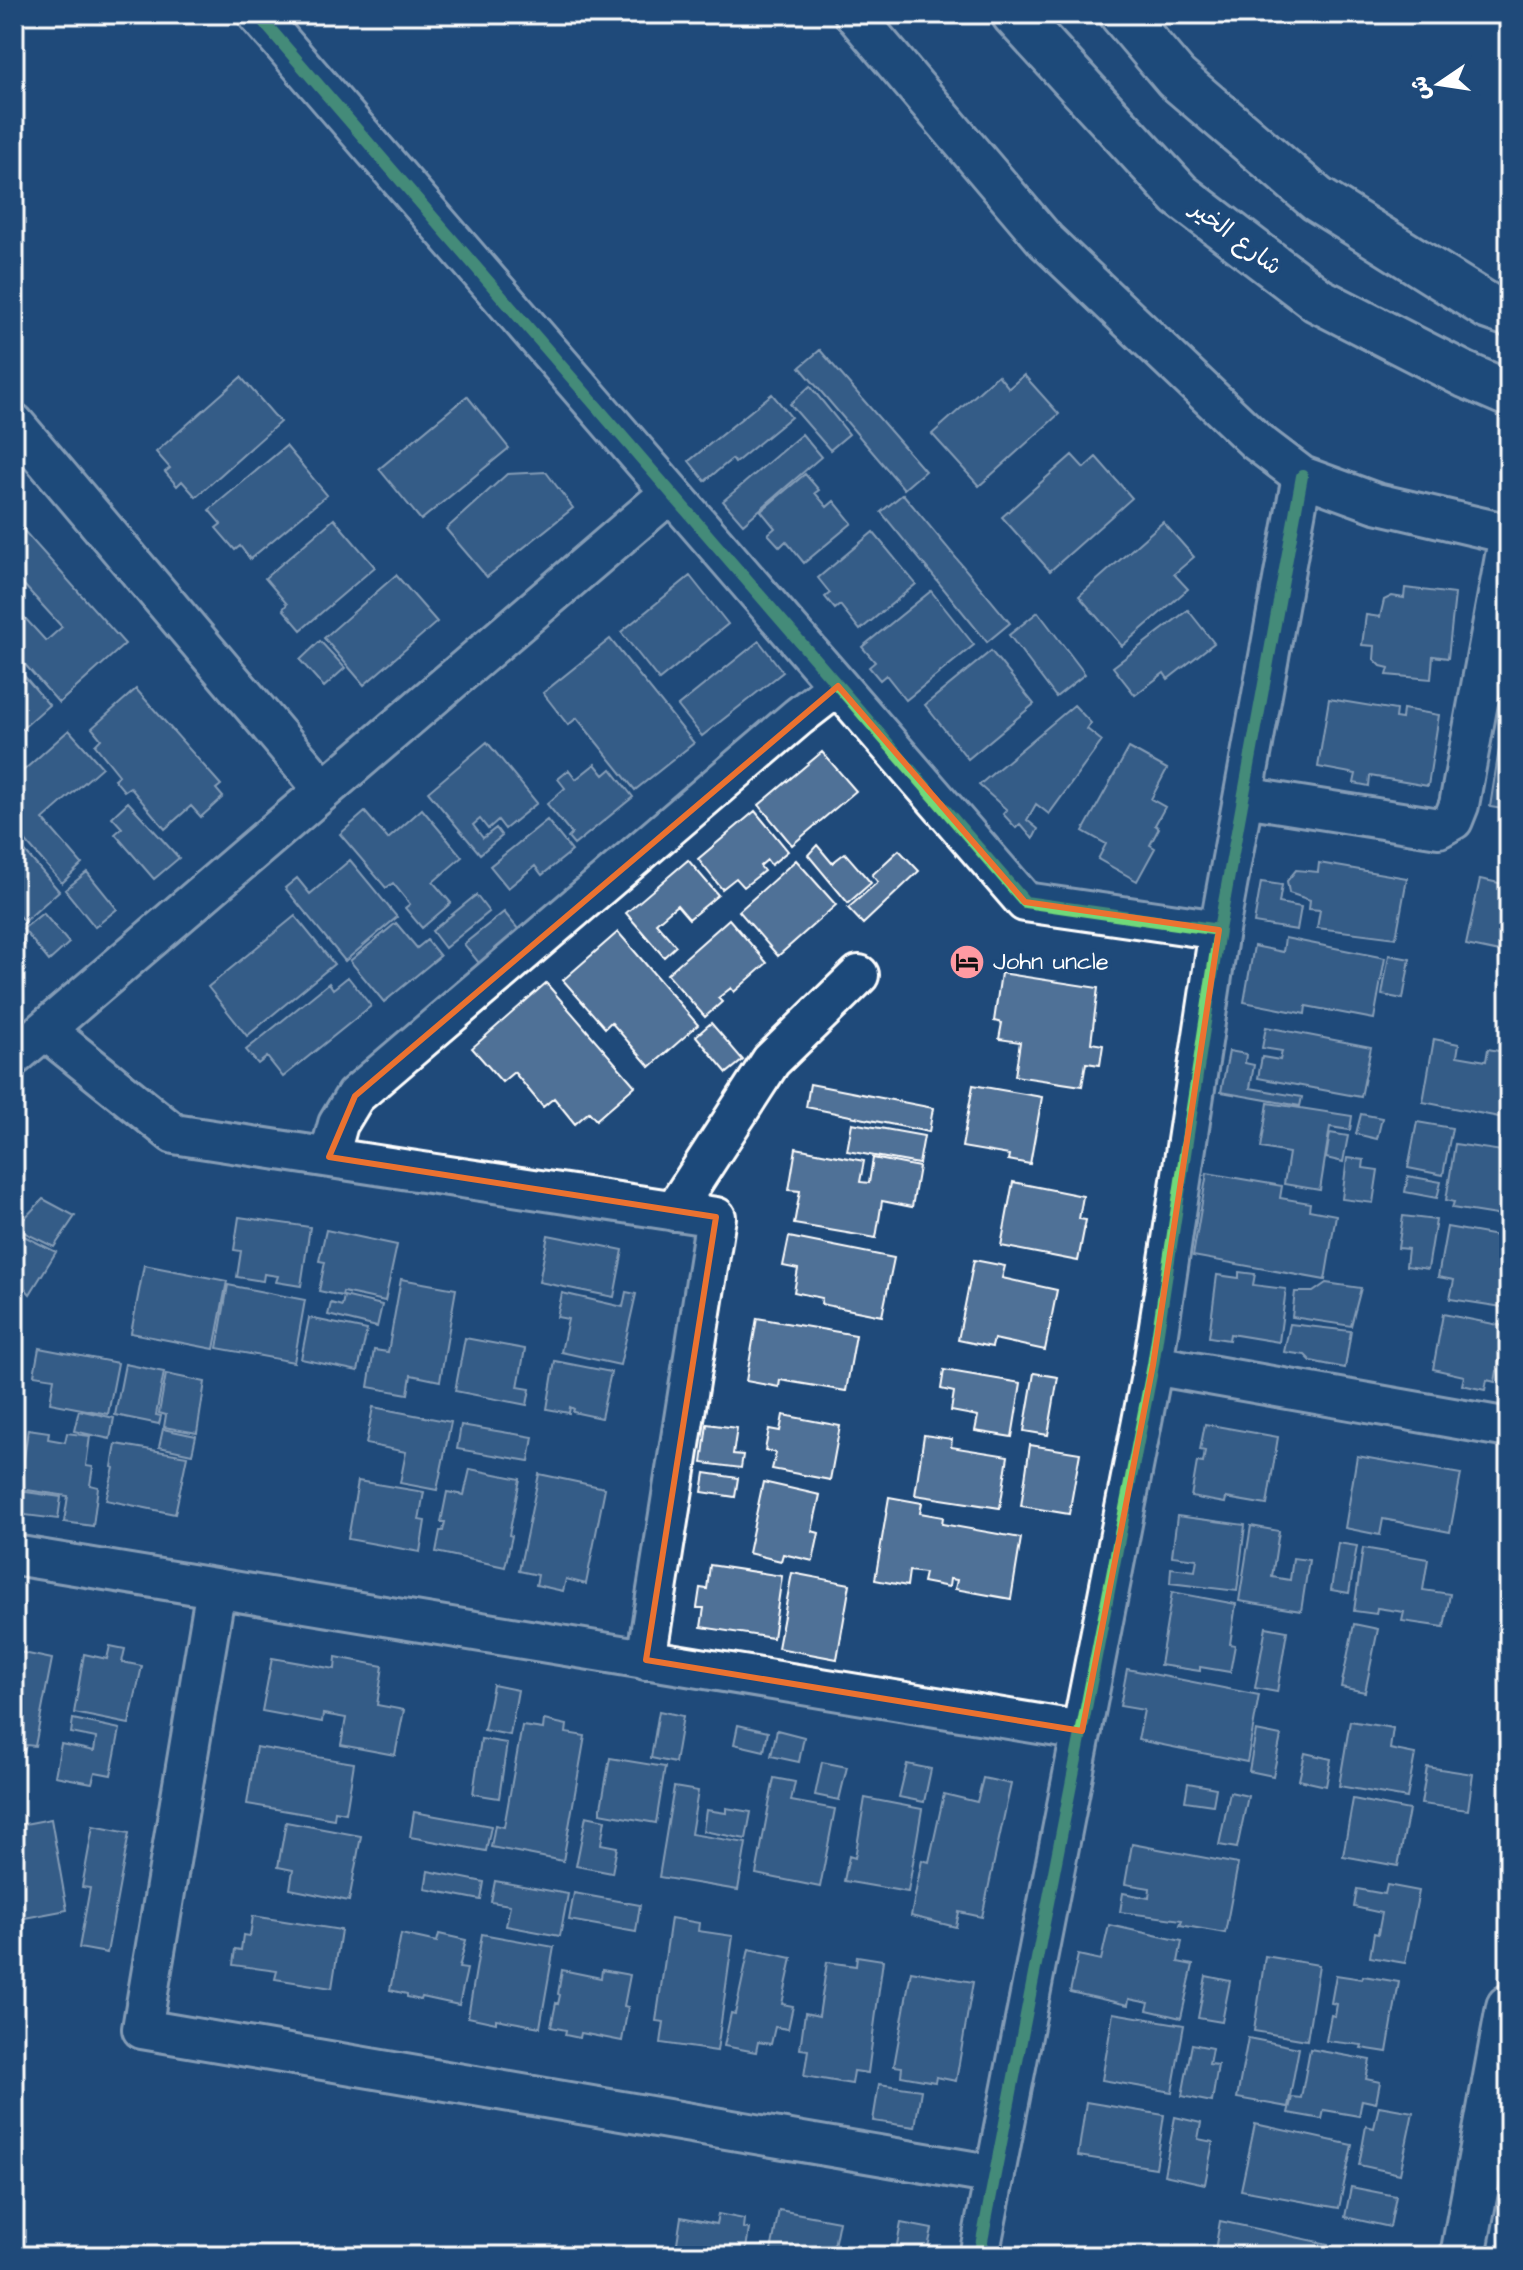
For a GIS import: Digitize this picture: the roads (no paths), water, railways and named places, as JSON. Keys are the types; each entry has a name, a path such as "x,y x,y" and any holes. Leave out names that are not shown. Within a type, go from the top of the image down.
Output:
{"main road":[{"name":"شارع الخير","path":"1014,14 1180,195 1318,300 1509,394"},
{"path":"1122,14 1176,78 1317,199 1489,307 1509,314"},
{"path":"1463,2256 1509,2007"}],"street":[{"path":"257,14 1025,902 1219,930"},
{"path":"854,14 1046,241 1256,441 1302,476 1376,503 1509,534 1459,805 1453,820 1439,828 1244,797"},
{"path":"14,423 26,462 324,790"},
{"path":"979,2256 1153,1365 1219,930 1302,476"},
{"path":"14,1056 670,493"},
{"path":"329,1157 338,1124 355,1096 838,686"},
{"path":"674,1211 771,1061 859,975"},
{"path":"45,1030 174,1134 716,1217 646,1660"},
{"path":"1153,1365 1509,1428"},
{"path":"14,1555 1082,1731"},
{"path":"216,1588 142,2029 995,2175"}],"place":[{"name":"John uncle","path":"967,962"}]}
